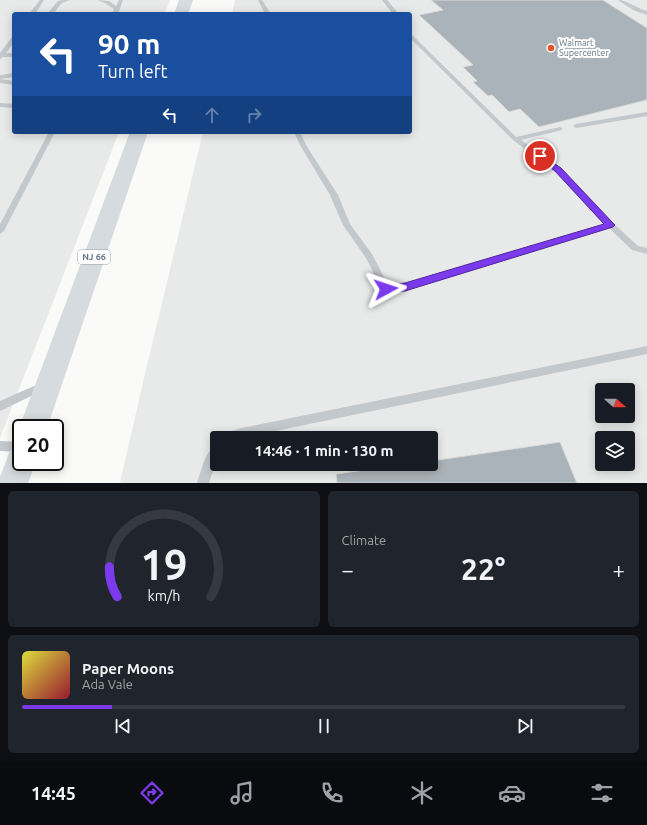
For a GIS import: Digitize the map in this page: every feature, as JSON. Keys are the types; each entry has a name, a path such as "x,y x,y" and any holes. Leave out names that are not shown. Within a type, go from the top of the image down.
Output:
{"highway":[{"path":"182,12 186,0"},
{"name":"NJ 66","path":"36,419 138,134"},
{"path":"13,483 17,471"}],"lane":[{"path":"33,12 42,0"},
{"path":"52,12 60,2 68,0"},
{"path":"100,0 107,2 116,12 122,0"},
{"path":"260,0 267,12"},
{"path":"384,0 394,12"},
{"path":"620,0 635,9 647,13"},
{"path":"412,36 515,138 558,170 610,225 636,248 647,251"},
{"path":"0,56 12,41"},
{"path":"0,56 12,55"},
{"path":"0,77 12,75"},
{"path":"0,81 12,82"},
{"path":"0,105 12,106"},
{"path":"576,126 647,114"},
{"path":"515,138 560,129"},
{"path":"0,231 51,134"},
{"path":"298,134 303,145 334,195 347,225 369,256 386,289 405,287 610,225"},
{"path":"252,431 647,350"},
{"path":"0,406 49,383"},
{"path":"0,446 12,447"},
{"path":"203,483 210,462"}],"shaded area":[{"path":"0,0 170,0 165,12 12,12 12,134 118,134 0,438"},
{"path":"235,0 647,0 647,483 120,483 203,134 412,134 412,12 232,12"}],"building":[{"name":"Walmart Supercenter","path":"431,0 603,0 647,28 647,100 539,127 520,109 509,112 492,95 488,96 473,82 477,81 463,67 473,65 419,15 443,10"},
{"path":"560,442 577,483 337,483 336,474 358,471 438,471 438,460"}],"place":[{"name":"Walmart Supercenter","path":"551,48"}],"route":[{"path":"386,289 405,287 610,225 558,170 540,156"}]}
